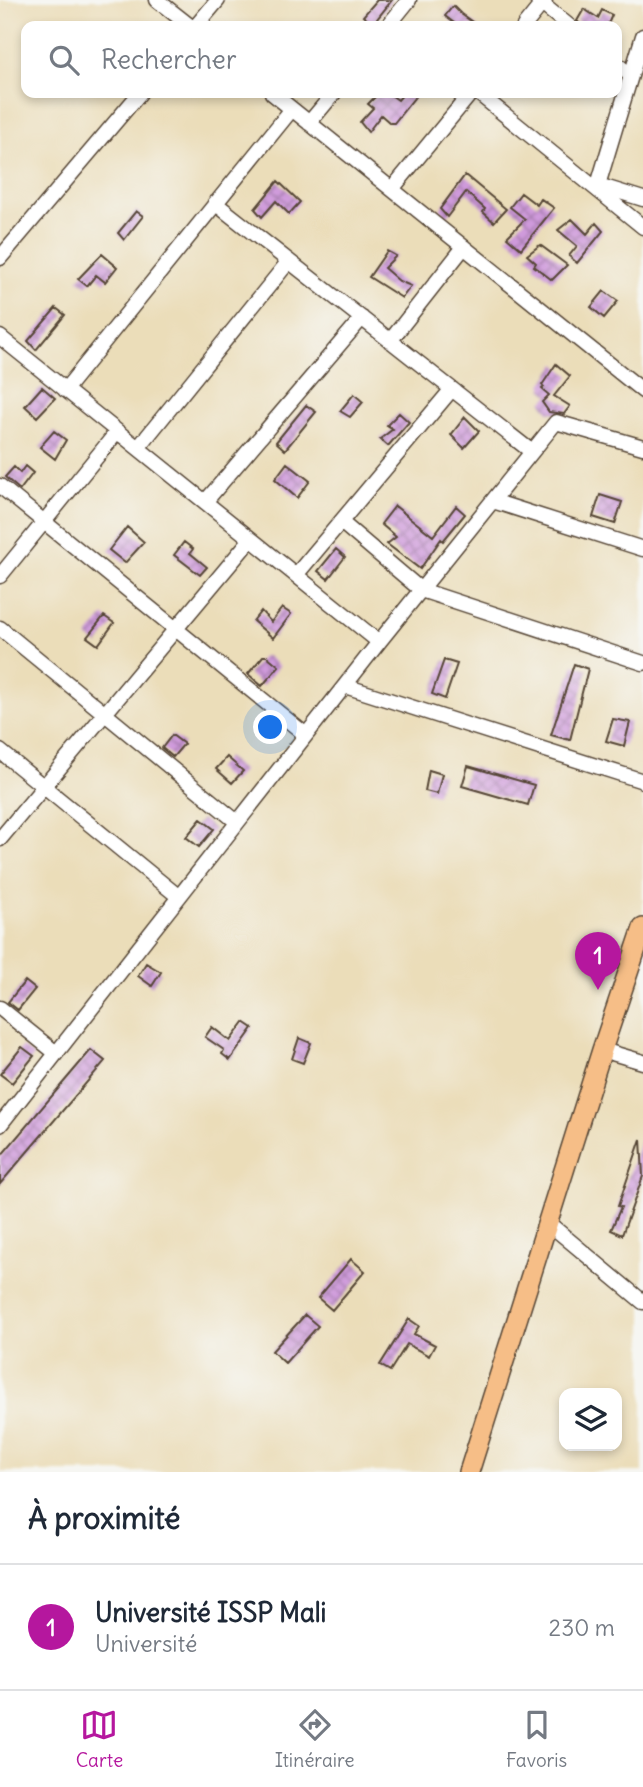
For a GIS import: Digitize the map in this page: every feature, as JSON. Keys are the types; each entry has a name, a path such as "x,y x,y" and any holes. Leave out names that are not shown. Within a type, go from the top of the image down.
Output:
{"main road":[{"path":"469,1472 643,928"}],"street":[{"path":"157,0 184,21"},
{"path":"200,21 218,0"},
{"path":"392,21 409,0"},
{"path":"527,21 541,1 563,21"},
{"path":"643,36 598,185 643,199"},
{"path":"622,68 631,76"},
{"path":"0,258 136,98"},
{"path":"278,98 643,391"},
{"path":"309,123 330,98"},
{"path":"392,189 467,98"},
{"path":"484,98 643,227"},
{"path":"65,390 292,109"},
{"path":"215,203 532,452"},
{"path":"390,341 464,247"},
{"path":"138,448 289,261"},
{"path":"205,502 362,318"},
{"path":"0,337 379,642"},
{"path":"296,575 452,389"},
{"path":"0,1125 379,642 556,422 643,447"},
{"path":"0,576 117,432"},
{"path":"0,486 306,735"},
{"path":"493,500 643,550"},
{"path":"341,522 421,590 643,663"},
{"path":"0,839 251,539"},
{"path":"0,628 237,822"},
{"path":"345,686 643,781"},
{"path":"0,751 179,897"},
{"path":"0,1008 56,1053"},
{"path":"602,1050 643,1062"},
{"path":"547,1222 643,1302"}],"building":[{"path":"377,0 392,0 375,21 369,21 363,16"},
{"path":"453,6 471,21 452,21 445,16"},
{"path":"584,9 598,18 602,10 612,15 609,21 577,21"},
{"path":"374,98 414,98 394,123 381,115 368,132 360,122 373,108 368,104"},
{"path":"465,175 506,209 494,222 483,212 485,209 466,192 447,217 440,209"},
{"path":"278,181 300,202 289,214 276,201 262,217 255,209"},
{"path":"521,193 537,205 541,199 554,208 521,249 507,237 525,219 510,207"},
{"path":"136,211 143,216 124,240 118,233"},
{"path":"572,219 587,234 596,223 603,231 577,263 569,256 577,246 558,230"},
{"path":"540,245 567,265 552,280 534,266 536,263 527,255"},
{"path":"387,251 396,256 384,268 399,281 411,286 402,298 369,277"},
{"path":"102,254 117,267 105,282 96,275 87,286 78,279"},
{"path":"604,291 618,301 604,318 591,307"},
{"path":"56,308 65,315 36,350 28,341"},
{"path":"556,364 570,376 554,396 570,406 564,414 549,412 542,402 549,395 542,389 542,385"},
{"path":"42,387 55,398 37,417 25,406"},
{"path":"354,394 363,402 350,417 340,411"},
{"path":"306,405 316,412 285,450 276,442"},
{"path":"399,413 409,422 388,446 380,439 393,429 387,425"},
{"path":"465,417 479,431 464,448 451,435"},
{"path":"54,431 66,440 55,459 40,447"},
{"path":"287,463 310,481 297,498 275,479"},
{"path":"25,466 33,473 20,490 5,477 14,467 20,473"},
{"path":"600,495 622,502 615,524 593,517"},
{"path":"395,506 433,536 456,506 465,514 443,541 441,539 420,569 387,544 396,537 381,524"},
{"path":"127,527 144,542 125,563 109,550"},
{"path":"184,542 193,549 190,553 207,567 200,575 174,555"},
{"path":"336,549 345,557 328,579 318,571"},
{"path":"282,608 291,614 273,638 253,621 261,611 271,622"},
{"path":"104,616 114,623 98,645 87,637"},
{"path":"263,656 267,656 279,666 262,686 248,674"},
{"path":"444,660 457,664 445,699 432,694"},
{"path":"574,664 588,669 570,740 551,735"},
{"path":"613,719 630,722 624,746 606,741"},
{"path":"172,735 184,744 173,757 162,748"},
{"path":"227,757 243,771 232,783 216,769"},
{"path":"468,766 534,785 528,805 462,786"},
{"path":"429,770 442,774 437,794 425,791"},
{"path":"201,819 214,829 199,847 186,837"},
{"path":"146,963 161,972 152,986 138,976"},
{"path":"25,981 35,989 18,1010 8,1002"},
{"path":"244,1022 253,1028 230,1060 222,1054 224,1050 205,1037 212,1027 230,1041"},
{"path":"299,1038 311,1043 303,1063 292,1059"},
{"path":"22,1047 34,1056 12,1083 0,1074"},
{"path":"91,1050 105,1061 0,1184 0,1157"},
{"path":"641,1139 643,1176 622,1235 611,1230 621,1207 618,1206"},
{"path":"351,1259 365,1271 332,1310 318,1298"},
{"path":"305,1315 318,1326 285,1363 272,1351"},
{"path":"409,1319 419,1326 414,1334 435,1345 429,1356 407,1344 390,1371 380,1365"}],"place":[{"name":"Université ISSP Mali","path":"598,990"}]}
